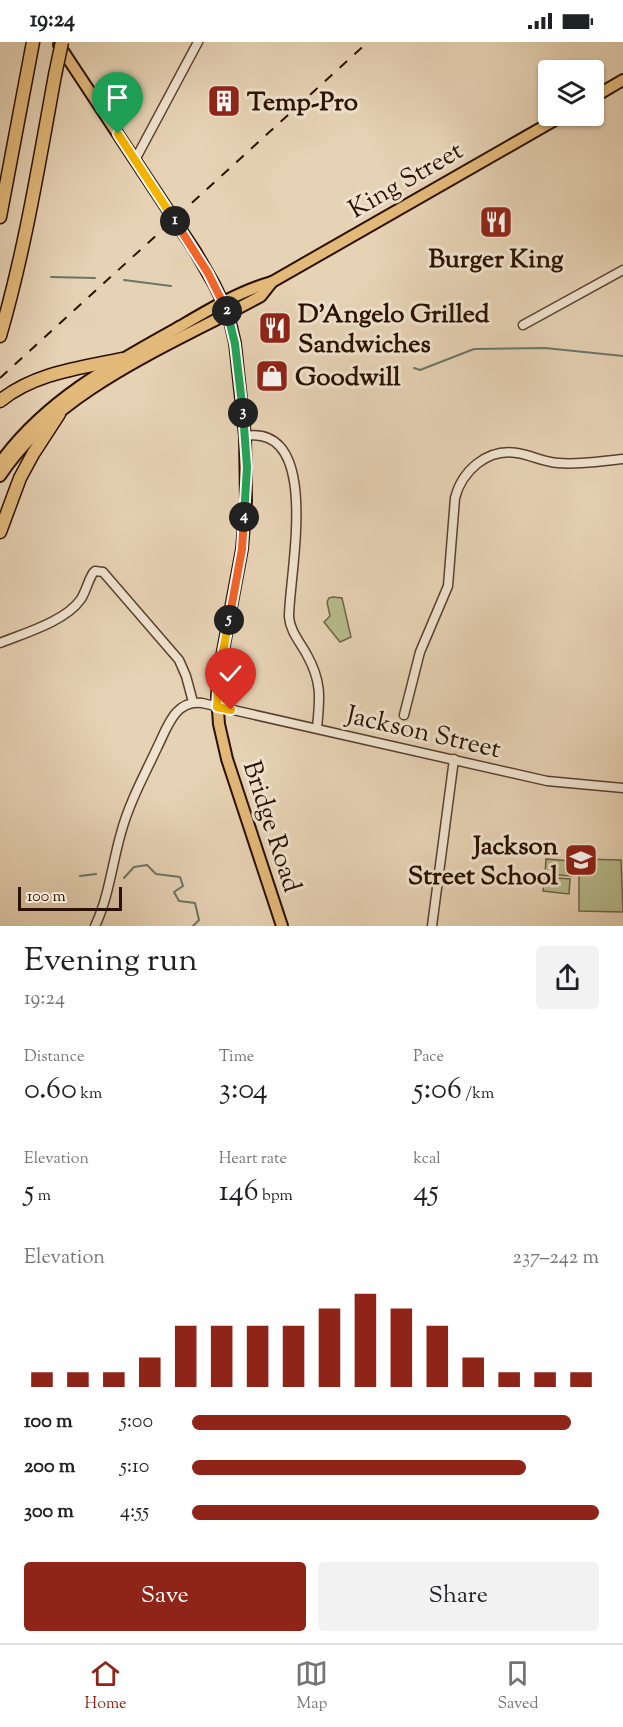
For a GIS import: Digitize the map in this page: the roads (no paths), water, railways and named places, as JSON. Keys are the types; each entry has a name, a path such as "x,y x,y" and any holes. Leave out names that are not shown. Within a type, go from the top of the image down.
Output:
{"highway":[{"path":"0,217 33,42"},
{"path":"0,336 22,255 62,42"},
{"path":"0,401 25,384 40,378 122,358"},
{"path":"0,532 20,478 59,414"}],"main road":[{"name":"Bridge Road","path":"57,42 198,256 225,308 235,344 245,436 246,501 242,549 219,672 217,707 227,759 282,926"},
{"path":"604,91 623,80"},
{"name":"King Street","path":"225,308 261,296 272,282 545,126"},
{"path":"0,463 44,414 90,379 122,358 225,308"},
{"path":"0,476 29,440 85,393 225,308"}],"street":[{"path":"135,160 198,42"},
{"path":"523,325 623,270"},
{"path":"245,436 258,435 270,439 285,452 291,464 297,504 289,617 292,628 310,660 319,683 321,697 317,728"},
{"path":"404,715 420,652 448,586 455,498 459,484 467,473 482,460 505,452 516,452 563,464 623,459"},
{"path":"0,643 46,624 65,613 81,600 93,573 99,571 103,572 179,660 186,676 193,702 182,706 170,722 136,790 120,834 103,906 94,926"},
{"name":"Jackson Street","path":"193,702 553,782 623,788"},
{"path":"432,926 454,759"}],"waterway":[{"path":"51,277 95,278"},
{"path":"124,280 171,286"},
{"path":"414,368 420,370 474,349 545,348 623,356"},
{"path":"124,878 134,867 147,865 156,874 180,877 183,886 174,892 179,901 195,903 199,920 193,926"},
{"path":"80,876 96,874"}],"railway":[{"path":"0,378 368,42"}],"place":[{"name":"Temp-Pro","path":"224,101"},
{"name":"Burger King","path":"496,222"},
{"name":"D'Angelo Grilled Sandwiches","path":"275,328"},
{"name":"Goodwill","path":"272,376"},
{"name":"Jackson Street School","path":"581,860"}]}
